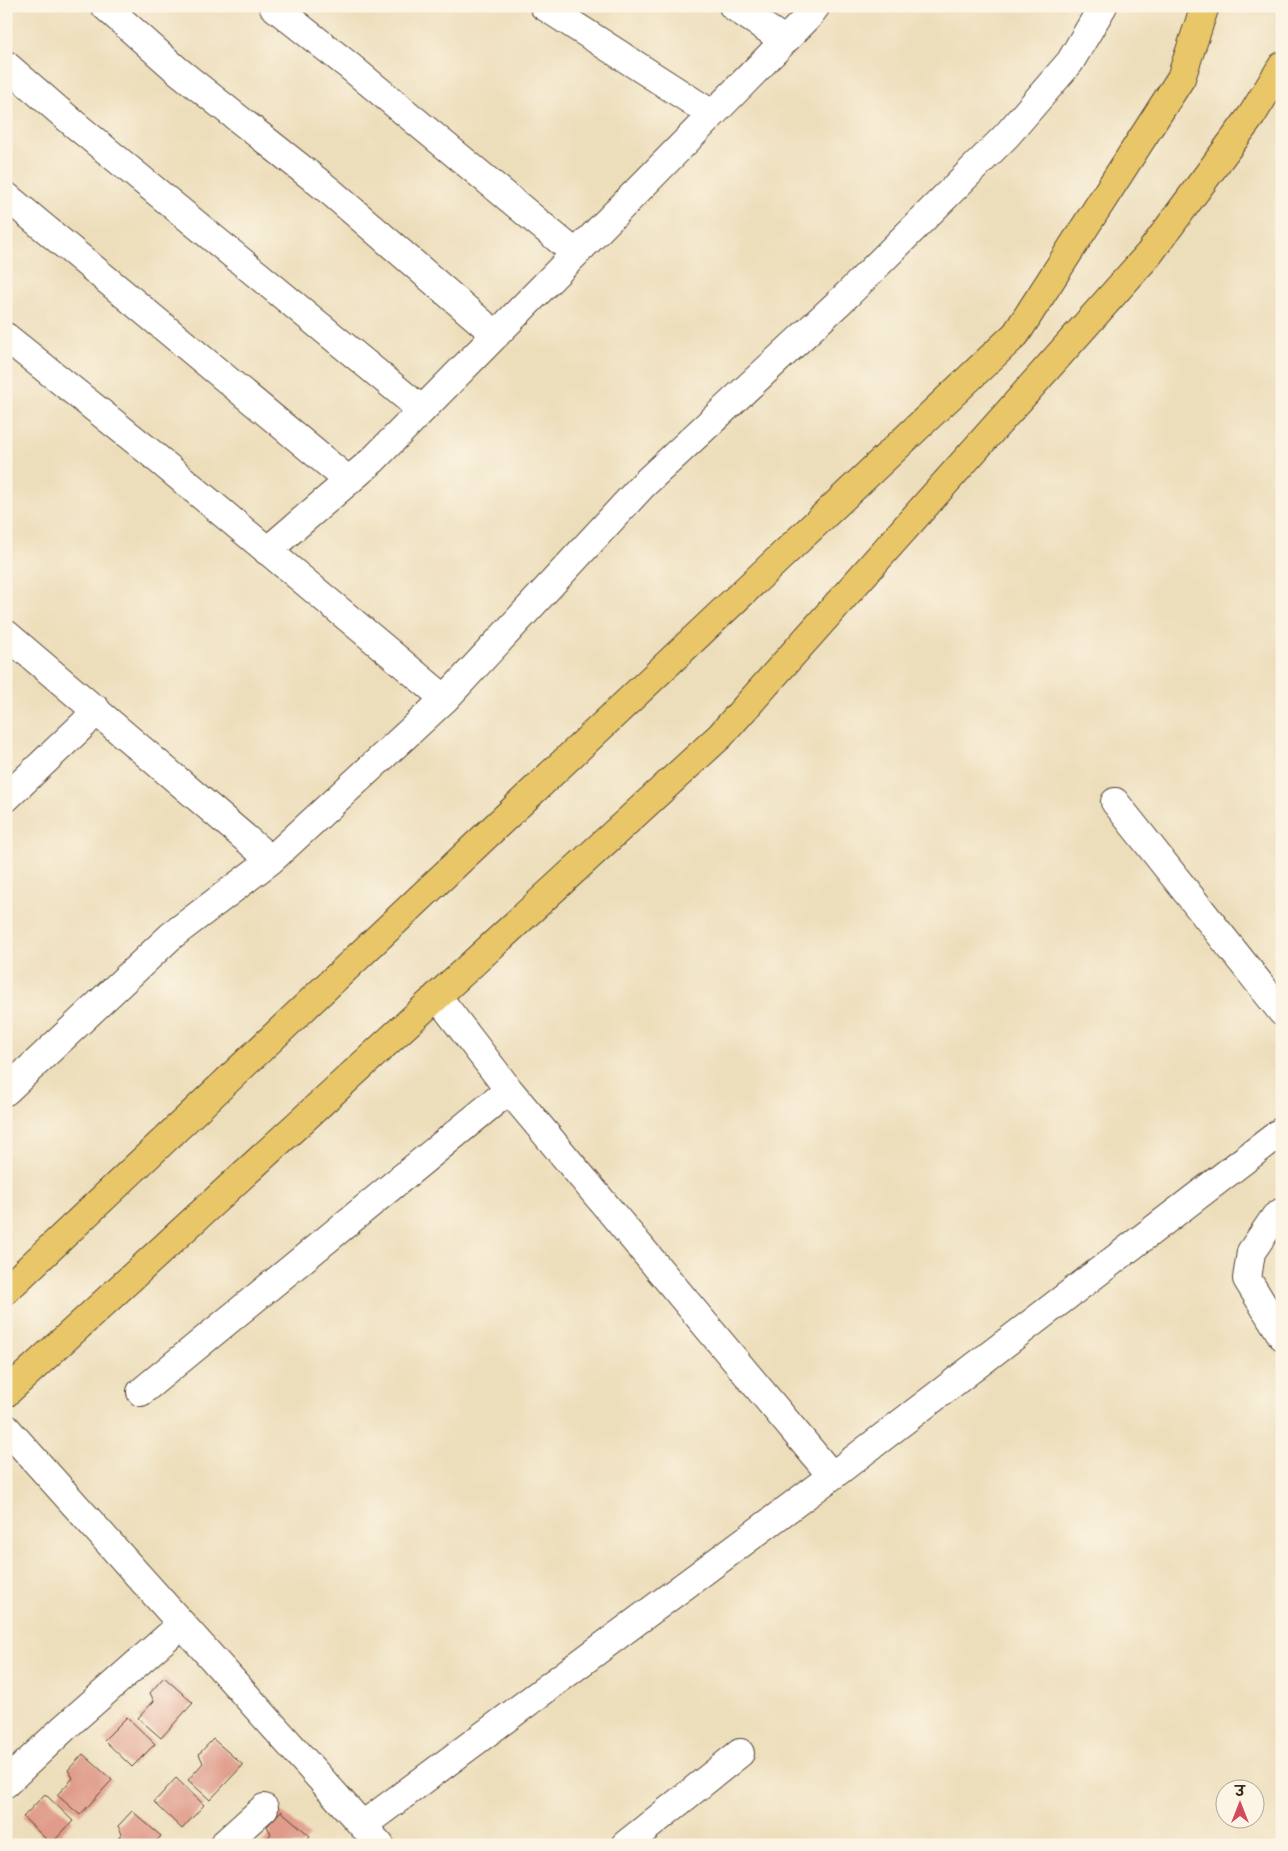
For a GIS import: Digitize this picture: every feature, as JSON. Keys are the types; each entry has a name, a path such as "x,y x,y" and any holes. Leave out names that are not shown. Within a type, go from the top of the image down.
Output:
{"main road":[{"path":"6,1290 1016,334 1181,78 1205,6"},
{"path":"6,1393 720,736 1149,254 1252,115 1282,66"}],"street":[{"path":"105,6 177,70 332,192 496,335"},
{"path":"273,6 348,65 575,253"},
{"path":"544,6 712,114"},
{"path":"733,6 784,40"},
{"path":"267,551 349,481 422,410 816,6"},
{"path":"6,1091 171,936 271,860 445,699 643,485 848,294 1007,135 1070,62 1104,6"},
{"path":"6,65 73,123 422,410"},
{"path":"6,196 349,481"},
{"path":"6,337 146,448 445,699"},
{"path":"6,634 271,860"},
{"path":"6,798 84,724 96,709"},
{"path":"1115,802 1282,1012"},
{"path":"437,996 509,1090 832,1476"},
{"path":"141,1392 509,1090"},
{"path":"6,1428 372,1835 832,1476 1282,1131"},
{"path":"1282,1212 1275,1217 1251,1252 1247,1278 1282,1336"},
{"path":"6,1783 64,1728 182,1624"},
{"path":"625,1845 740,1753"},
{"path":"223,1845 264,1808"}],"building":[{"path":"164,1677 193,1703 161,1738 138,1718 154,1701 150,1693"},
{"path":"127,1717 155,1744 132,1767 104,1740"},
{"path":"213,1739 243,1765 210,1800 188,1780 203,1763 199,1754"},
{"path":"83,1754 112,1780 80,1815 57,1795 73,1778 68,1770"},
{"path":"176,1778 204,1805 182,1829 154,1802"},
{"path":"45,1794 73,1821 51,1844 23,1817"},
{"path":"132,1811 161,1836 153,1845 112,1845 122,1834 118,1826"},
{"path":"281,1811 310,1836 302,1845 261,1845 271,1834 267,1826"}]}
